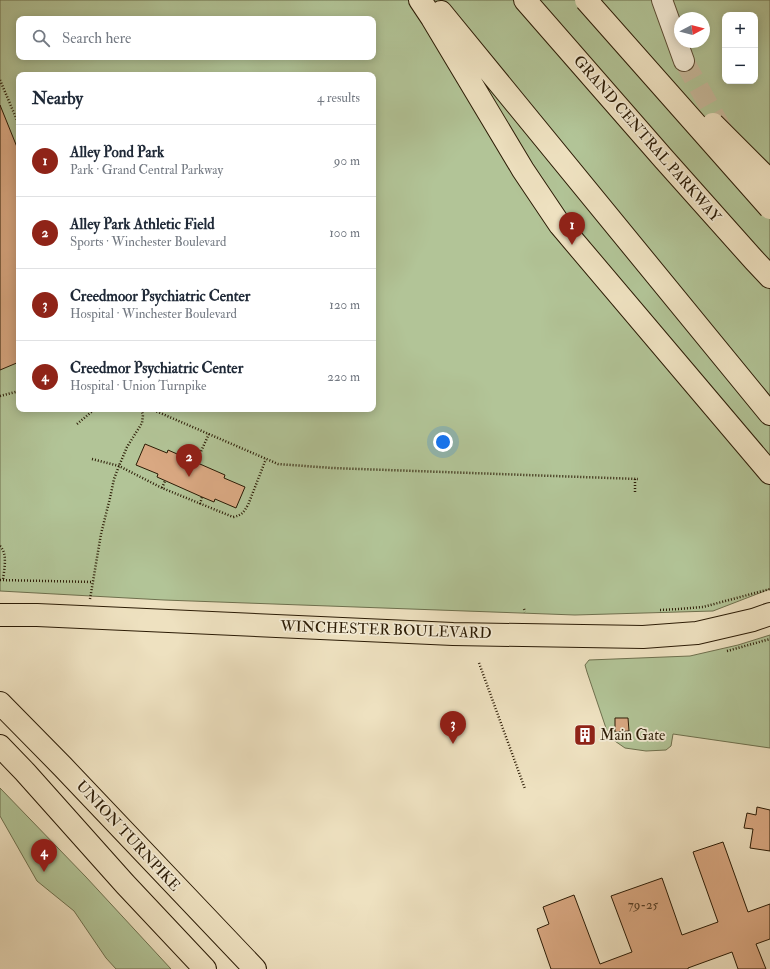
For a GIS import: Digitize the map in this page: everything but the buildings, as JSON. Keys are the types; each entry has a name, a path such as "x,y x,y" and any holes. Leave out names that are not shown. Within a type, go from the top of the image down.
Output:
{"main road":[{"path":"420,0 523,170 560,224 770,473"},
{"path":"431,0 770,414"},
{"path":"587,0 770,181"},
{"path":"587,0 770,208"},
{"name":"GRAND CENTRAL PARKWAY","path":"528,4 770,277"},
{"name":"WINCHESTER BOULEVARD","path":"0,615 37,615 452,634 643,637 697,632 753,620 770,614"},
{"name":"UNION TURNPIKE","path":"0,704 63,767 255,969"},
{"path":"0,746 125,884 206,969"}],"street":[{"path":"662,0 684,61"}],"path":[{"path":"0,80 16,118"},
{"path":"0,396 16,391"},
{"path":"77,424 91,412"},
{"path":"87,618 100,534 114,479 127,447 142,423 142,412"},
{"path":"158,412 278,464 332,468 636,479 635,492"},
{"path":"196,462 209,434"},
{"path":"92,459 119,466 162,488 233,517 240,516 248,505 266,459"},
{"path":"162,488 165,481"},
{"path":"200,504 202,497"},
{"path":"0,546 3,549 5,566 1,580 92,582"},
{"path":"660,610 703,607 770,589"},
{"path":"727,651 770,639"},
{"path":"478,663 525,788"}],"green space":[{"path":"0,0 770,0 770,589 713,611 575,615 164,600 0,591"},
{"path":"770,635 770,748 673,734 671,746 666,750 646,751 625,748 609,737 585,665 589,660 690,656 738,645"},
{"path":"0,788 86,877 171,969 116,969 106,958 74,911 37,881 0,816"}],"tunnel":[{"path":"684,61 727,138"}],"place":[{"name":"Alley Pond Park","path":"572,245"},
{"name":"Alley Park Athletic Field","path":"189,477"},
{"name":"Main Gate","path":"585,735"},
{"name":"Creedmoor Psychiatric Center","path":"453,744"},
{"name":"Creedmor Psychiatric Center","path":"44,872"}]}
